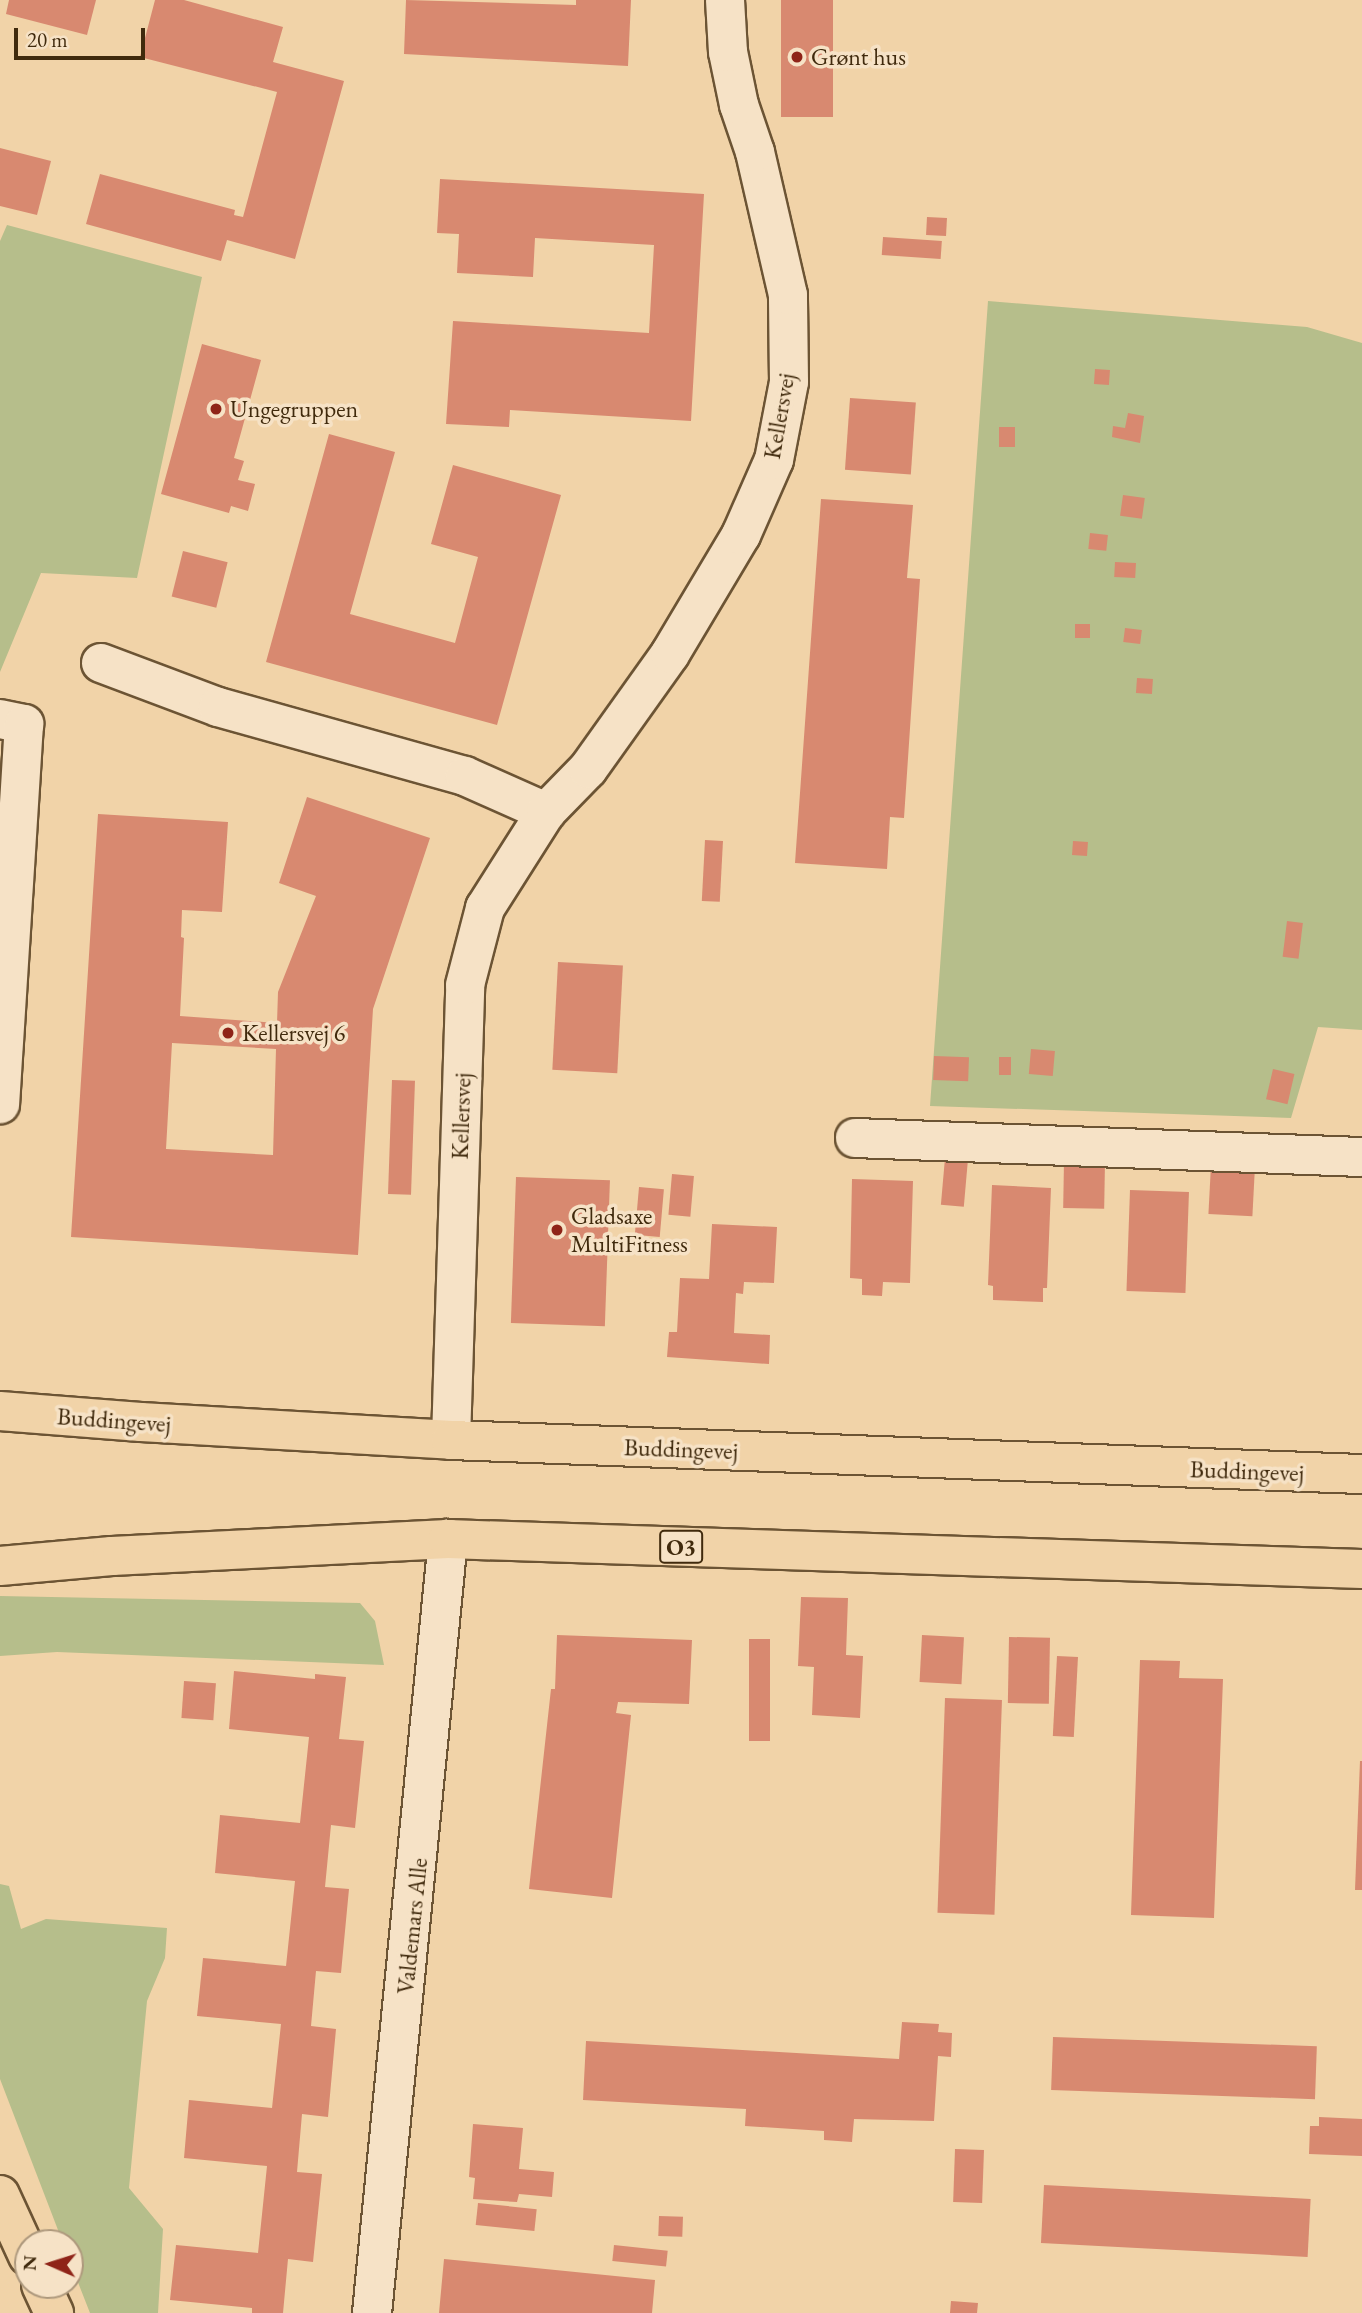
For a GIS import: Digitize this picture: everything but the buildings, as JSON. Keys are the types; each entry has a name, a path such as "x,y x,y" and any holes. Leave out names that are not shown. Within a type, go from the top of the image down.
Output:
{"main road":[{"name":"Buddingevej","path":"0,1410 141,1422 451,1440 1362,1474"},
{"name":"O3","path":"0,1566 112,1556 448,1539 1362,1569"},
{"path":"0,2195 16,2229"}],"street":[{"name":"Kellersvej","path":"451,1440 465,985 485,908 545,812 588,769 670,654 741,534 774,460 789,382 788,295 755,152 739,105 728,52 725,0"},
{"path":"101,663 218,707 465,776 545,812"},
{"path":"0,719 24,724 0,1104"},
{"path":"855,1138 1362,1157"},
{"name":"Valdemars Alle","path":"372,2313 448,1539"}],"green space":[{"path":"7,225 202,277 137,578 41,573 0,672 0,241"},
{"path":"988,301 1307,327 1362,343 1362,1030 1318,1027 1291,1118 930,1106"},
{"path":"0,1596 360,1603 375,1621 384,1665 57,1652 0,1656"},
{"path":"0,1884 9,1886 21,1929 46,1919 167,1928 165,1958 147,2001 129,2188 163,2229 158,2313 90,2313 84,2298 84,2229 58,2229 0,2079"}],"place":[{"name":"Grønt hus","path":"797,57"},
{"name":"Ungegruppen","path":"216,409"},
{"name":"Kellersvej 6","path":"228,1033"},
{"name":"Gladsaxe MultiFitness","path":"557,1230"}]}
